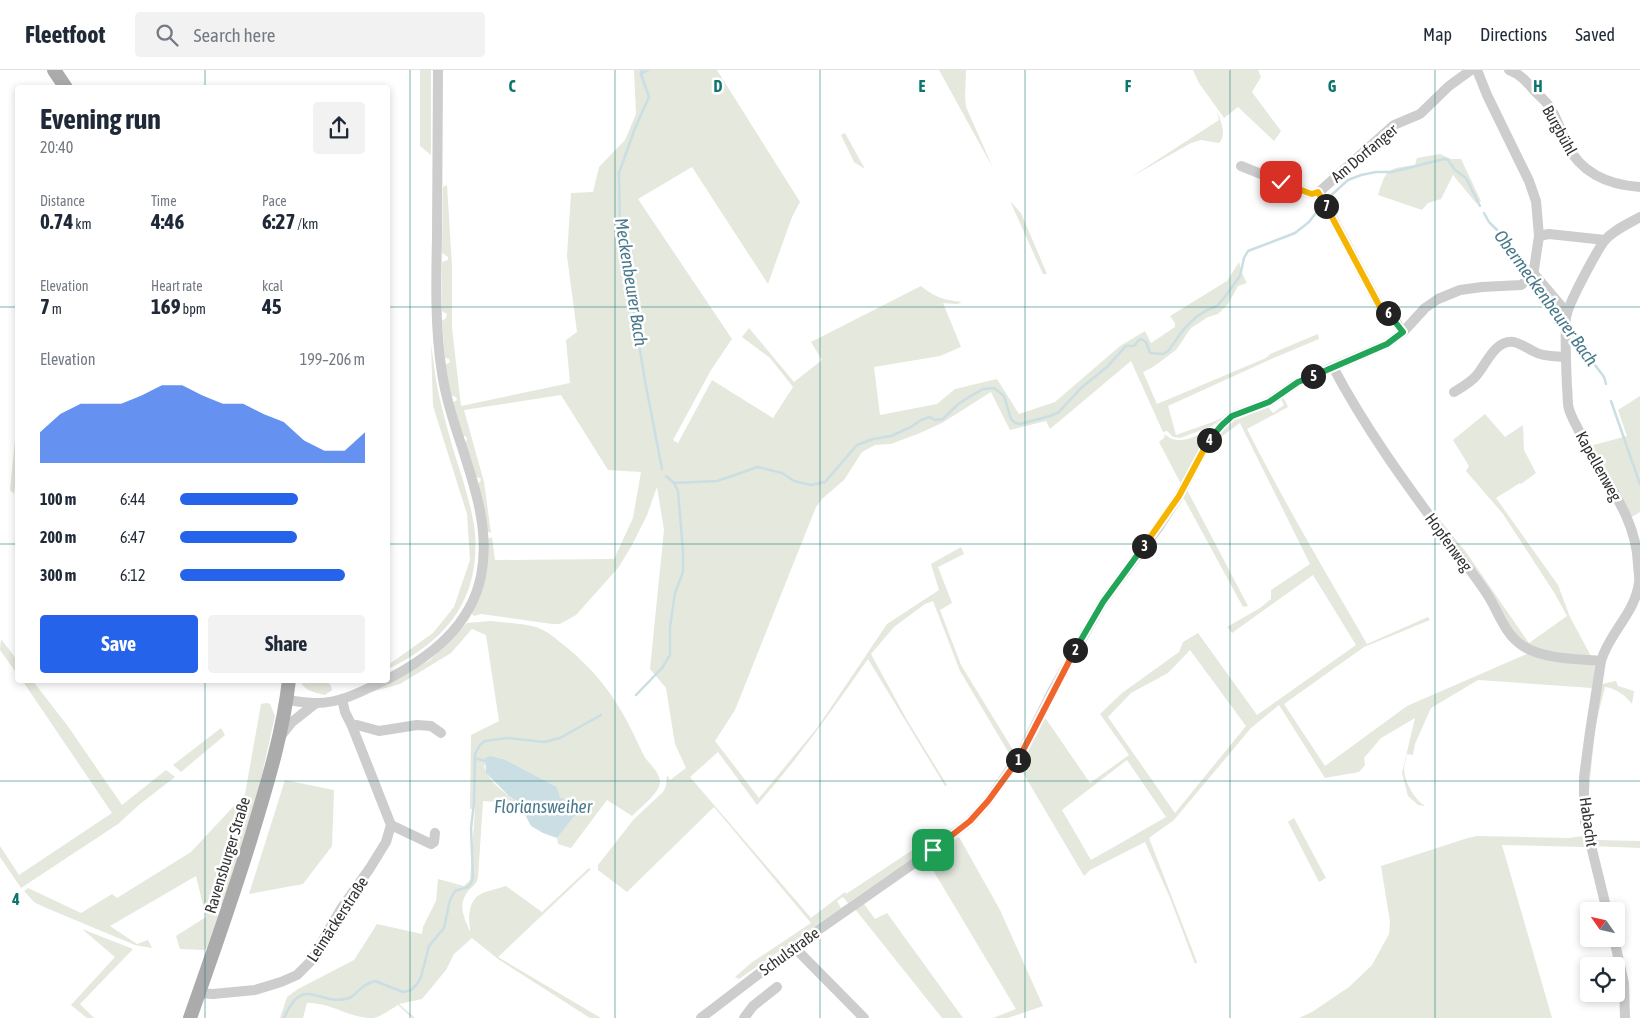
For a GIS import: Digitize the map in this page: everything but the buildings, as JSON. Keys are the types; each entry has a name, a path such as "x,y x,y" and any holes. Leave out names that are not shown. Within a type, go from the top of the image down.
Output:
{"main road":[{"path":"54,70 64,85"},
{"name":"Ravensburger Straße","path":"190,1018 244,860 280,737 289,683"}],"street":[{"path":"390,677 406,669 446,640 465,616 477,590 484,553 482,524 476,495 453,423 442,373 436,300 438,70"},
{"name":"Am Dorfanger","path":"1403,332 1392,316 1380,307 1322,199 1394,125 1420,114 1449,86 1471,70"},
{"path":"1403,332 1425,308 1438,299 1460,290 1521,285 1532,277 1539,236 1536,201 1529,181 1477,70"},
{"name":"Burgbühl","path":"1513,70 1549,105 1568,146 1578,162 1586,170 1608,182 1640,187"},
{"path":"1241,166 1322,199"},
{"name":"Kapellenweg","path":"1590,732 1604,650 1633,605 1636,595 1639,583 1638,555 1634,533 1629,522 1589,451 1569,410 1565,357 1566,320 1586,273 1605,240 1620,228 1640,217"},
{"path":"1539,236 1550,234 1605,240"},
{"path":"1532,277 1566,320"},
{"name":"Schulstraße","path":"701,1018 713,1014 794,947 933,850 970,821 988,801 1021,754 1053,690 1099,609 1179,496 1198,457 1215,432 1232,416 1269,402 1298,382 1387,344 1403,332"},
{"path":"1454,392 1470,383 1494,351 1506,342 1521,344 1544,356 1565,357"},
{"name":"Hopfenweg","path":"1333,367 1346,393 1408,485 1488,594 1511,636 1532,651 1557,657 1601,661"},
{"path":"287,700 316,703 342,699 378,683"},
{"path":"342,699 345,712 390,825 431,844 434,842 435,833"},
{"path":"280,737 292,722 316,703"},
{"path":"352,726 357,725 379,731 417,725 431,726 441,733"},
{"name":"Habacht","path":"1590,732 1584,777 1585,821 1605,902"},
{"name":"Leimäckerstraße","path":"199,993 213,994 255,990 297,975 311,960 341,909 370,868 386,842 390,825"},
{"path":"794,947 864,1018"},
{"path":"1616,948 1624,983 1626,1018"},
{"path":"744,1018 754,1006 777,987"}],"shaded area":[{"path":"420,70 431,70 431,155 420,146"},
{"path":"634,70 717,70 800,202 792,217 768,284 692,167 638,199 732,339 711,370 673,440 678,443 712,380 773,418 793,387 770,358 742,337 749,328 794,382 822,360 811,342 921,286 940,298 962,302 957,304 943,303 961,347 940,356 874,367 880,415 937,404 955,389 997,379 1019,414 1055,402 1120,346 1145,331 1151,343 1175,327 1175,323 1170,316 1227,281 1239,262 1247,283 1238,286 1228,304 1218,314 1208,317 1191,328 1176,350 1143,372 1157,404 1318,334 1319,339 1168,406 1176,435 1223,417 1212,426 1180,438 1173,437 1167,431 1163,432 1131,361 1050,429 1046,421 1010,430 991,392 942,423 891,444 875,445 862,452 844,480 822,499 816,507 735,710 715,741 759,798 817,728 887,624 939,590 931,564 961,547 964,554 938,567 952,603 940,610 961,665 1015,753 1013,760 960,671 933,601 925,604 894,627 871,654 907,720 947,785 945,786 868,659 801,752 757,805 718,752 690,777 811,918 845,892 846,894 914,849 917,853 965,819 962,824 848,903 843,897 837,901 841,908 739,979 735,977 751,963 811,923 714,807 627,892 598,870 598,865 634,819 663,792 666,786 667,775 670,780 686,768 675,744 666,688 650,669 664,530 657,487 647,515 618,568 576,615 560,624 552,624 481,614 474,616 472,614 486,540 492,537 495,560 614,559 633,518 641,472 608,470 561,395 464,410 484,482 491,533 486,531 477,485 481,480 475,477 464,443 467,440 466,436 462,437 452,403 457,400 456,397 450,395 445,365 450,362 449,359 445,358 442,321 446,318 447,314 442,311 442,262 448,260 448,257 442,253 443,187 447,185 452,266 452,328 461,406 570,383 566,340 577,332 567,256 571,193 593,192 599,167 625,140 636,114"},
{"path":"939,70 966,70 966,107 993,168"},
{"path":"1193,70 1258,70 1261,77 1252,92 1281,131 1274,141 1238,107 1224,118 1199,83"},
{"path":"1217,112 1222,123 1223,132 1219,143 1201,140 1191,143 1131,177 1219,120"},
{"path":"845,133 865,169 854,162 841,135"},
{"path":"1440,154 1451,159 1461,159 1481,201 1476,203 1453,175 1441,199 1428,203 1422,210 1378,195 1389,171 1415,165 1417,158"},
{"path":"1010,201 1021,213 1047,274 1043,274"},
{"path":"431,344 439,397 473,519 475,557 472,579 465,598 455,616 442,631 409,658 390,668 390,664 433,633 454,607 470,560 467,514 433,406"},
{"path":"1640,396 1640,512 1630,518 1590,446 1627,436 1618,410"},
{"path":"1283,397 1288,407 1247,429 1290,510 1367,644 1428,617 1430,620 1364,647 1284,704 1325,766 1407,706 1529,653 1587,662 1595,666 1592,688 1478,680 1431,708 1415,744 1413,755 1407,754 1404,768 1406,780 1411,790 1425,806 1418,805 1408,796 1402,773 1415,718 1381,738 1364,758 1365,765 1359,772 1325,778 1279,705 1251,728 1174,820 1149,838 1197,962 1195,964 1170,898 1145,842 1090,870 1084,876 1019,766 1044,716 1090,783 1129,755 1100,714 1122,693 1179,652 1183,642 1198,633 1257,715 1356,645 1313,575 1232,633 1227,627 1260,608 1271,599 1271,590 1310,564 1240,423 1214,442 1205,458 1212,440 1233,421 1268,407 1273,413 1284,405 1281,399","holes":["1190,650 1246,726 1175,813 1108,717 1131,693 1168,673","1127,760 1166,817 1091,860 1062,810"]},
{"path":"1485,414 1505,437 1523,425 1524,450 1536,473 1496,498 1558,585 1570,617 1592,658 1554,655 1522,644 1426,503 1466,552 1529,643 1567,616 1555,594 1503,514 1466,471 1469,466 1453,440"},
{"path":"1211,430 1199,448 1181,484 1159,442 1165,437 1164,434 1170,438 1181,440"},
{"path":"15,439 14,494 10,490"},
{"path":"1186,488 1248,606 1243,607 1182,495"},
{"path":"491,621 525,625 536,627 552,635 601,681 619,707 644,756 659,777 660,781 657,790 632,816 607,800 571,848 558,844 557,838 581,808 560,797 557,787 504,759 491,756 484,766 493,782 519,803 483,801 478,878 466,894 462,908 470,932 470,908 480,894 506,886 542,912 589,868 591,869 498,957 601,1018 590,1018 498,959 472,938 454,954 446,970 422,999 399,1004 415,1018 412,1018 398,1005 374,1018 356,1016 324,1005 307,1003 303,1018 280,1018 287,997 298,989 354,960 377,924 422,934 423,927 436,901 438,879 464,886 470,880 475,809 470,809 471,735 499,721 486,635 472,629 451,653 400,684 371,692 430,660 467,623"},
{"path":"1,639 15,657 15,671 0,650"},
{"path":"1616,681 1618,686 1634,691 1632,704 1620,693 1605,687 1595,727 1588,802 1595,840 1640,841 1640,848 1592,846 1593,839 1588,821 1586,797 1598,695 1602,684"},
{"path":"24,683 34,683 67,725 122,805 166,770 175,777 118,824 21,888 0,857 0,846 19,875 112,813"},
{"path":"328,683 332,690 325,695 313,692 302,684"},
{"path":"261,704 270,704 275,716 259,788 225,902 221,906 217,901 214,904 218,917 207,948 203,950 180,949 176,936 206,917 196,876 110,926 137,944 148,940 152,948 135,945 44,907 34,902 24,891 28,888 81,913 112,894 117,898 191,852 245,794"},
{"path":"221,728 225,735 181,772 173,765"},
{"path":"285,780 334,790 332,846 303,884 249,894"},
{"path":"1294,818 1326,878 1319,882 1288,822"},
{"path":"1477,836 1569,838 1583,836 1584,847 1502,845 1552,1018 1299,1018 1312,1012 1349,987 1372,965 1389,934 1390,922 1381,866"},
{"path":"959,837 1000,910 1043,1006 1008,1018 993,1018 1016,1009 927,860"},
{"path":"864,904 875,919 887,913 963,1018 942,1018 855,909"},
{"path":"82,929 133,949 80,1004 94,1018 87,1018 71,1005 115,957"}],"water":[{"name":"Floriansweiher","path":"491,756 504,759 557,787 560,797 581,808 557,838 531,826 519,803 486,773 485,758"}],"waterway":[{"name":"Meckenbeurer Bach","path":"642,70 641,74 649,97 635,128 619,173 620,231 662,469"},
{"name":"Meckenbeurer Bach","path":"641,74 648,70"},
{"name":"Obermeckenbeurer Bach","path":"1327,199 1348,180 1361,175 1376,172 1392,172 1444,159 1448,160 1455,170 1466,178 1480,206"},
{"name":"Obermeckenbeurer Bach","path":"674,483 717,481 758,467 782,473 794,481 811,485 825,482 857,445 873,439 891,436 930,417 935,420 943,419 957,405 983,389 994,388 1004,396 1011,419 1015,423 1020,424 1050,416 1059,412 1081,388 1107,367 1126,346 1134,346 1141,339 1146,342 1150,353 1163,354 1168,351 1184,329 1196,317 1217,306 1224,298 1240,276 1244,258 1248,251 1295,233 1309,222 1322,205"},
{"name":"Obermeckenbeurer Bach","path":"1484,213 1528,275"},
{"name":"Obermeckenbeurer Bach","path":"1532,280 1563,321"},
{"name":"Obermeckenbeurer Bach","path":"1569,330 1604,377 1606,384"},
{"name":"Obermeckenbeurer Bach","path":"1611,401 1640,484"},
{"name":"Meckenbeurer Bach","path":"636,695 662,668 670,655 670,627 675,593 683,572 678,491 674,483 666,476"},
{"name":"Meckenbeurer Bach","path":"284,1018 291,1004 298,997 305,994 338,1000 349,998 364,986 375,981 403,992 411,990 421,977 429,946 444,928 450,900 455,891 468,887 473,878 471,828 474,803 475,754 480,745 485,741 507,738 544,742 560,738 601,715"},
{"path":"475,758 485,761"}],"route":[{"path":"933,850 970,821 1008,775 1103,602 1158,528 1179,496 1198,457 1215,432 1232,416 1269,402 1298,382 1387,344 1403,332 1392,316 1380,307 1318,192 1312,194 1281,182"}]}
